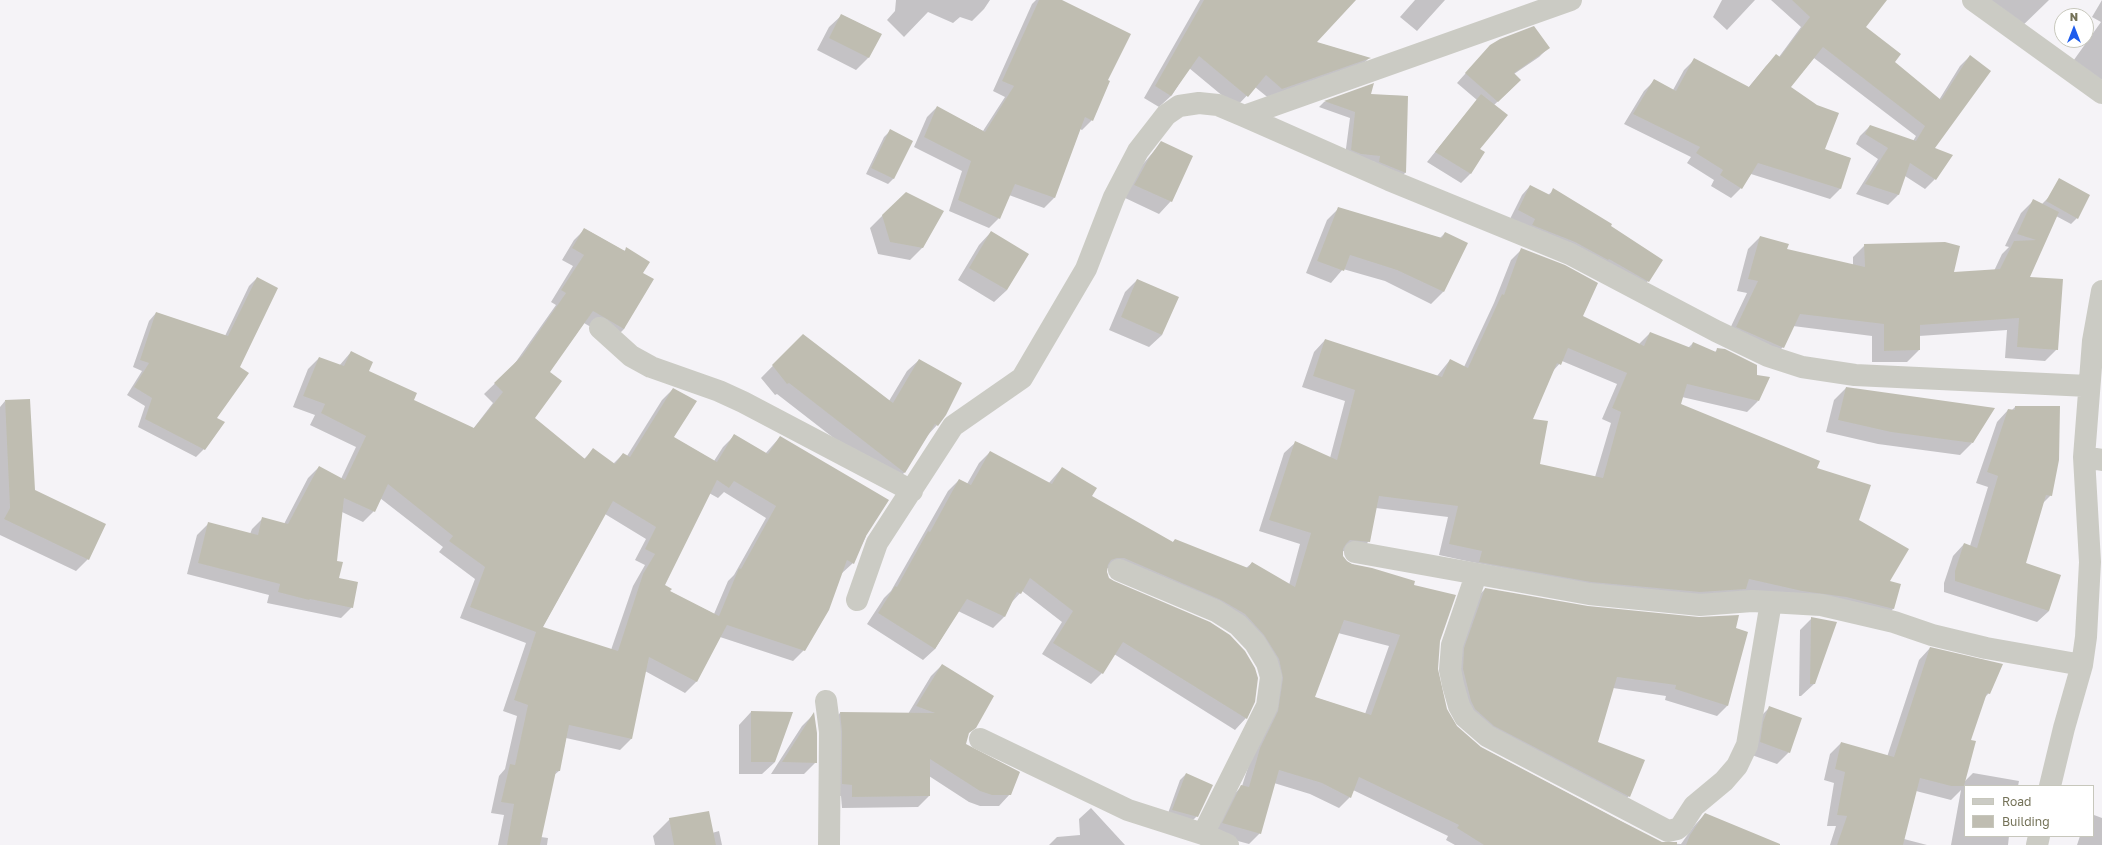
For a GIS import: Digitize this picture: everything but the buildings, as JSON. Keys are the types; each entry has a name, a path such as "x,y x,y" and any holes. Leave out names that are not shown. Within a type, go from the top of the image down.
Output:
{"street":[{"path":"1244,116 1571,0"},
{"path":"1973,0 2102,93"},
{"path":"857,600 877,543 953,426 1022,378 1086,269 1114,197 1138,151 1166,115 1179,106 1199,103 1218,105 1389,180 1570,254 1716,331 1768,356 1802,368 1855,375 2088,386"},
{"path":"2050,785 2064,728 2082,666 2094,639 2090,562 2093,458 2088,386 2093,341 2102,291"},
{"path":"600,328 631,356 651,368 743,402 912,491"},
{"path":"1355,552 1476,575 1589,594 1700,606 1752,601 1821,606 1894,622 1932,635 1986,648 2082,666"},
{"path":"1119,570 1216,611 1238,625 1255,643 1266,663 1271,677 1267,706 1204,834"},
{"path":"1476,575 1452,645 1450,670 1453,685 1465,717 1487,736 1668,831 1677,829 1681,826 1694,806 1724,781 1737,766 1747,745 1771,602"},
{"path":"826,701 830,732 829,845"},
{"path":"980,739 1128,810 1204,834 1228,845"}]}
